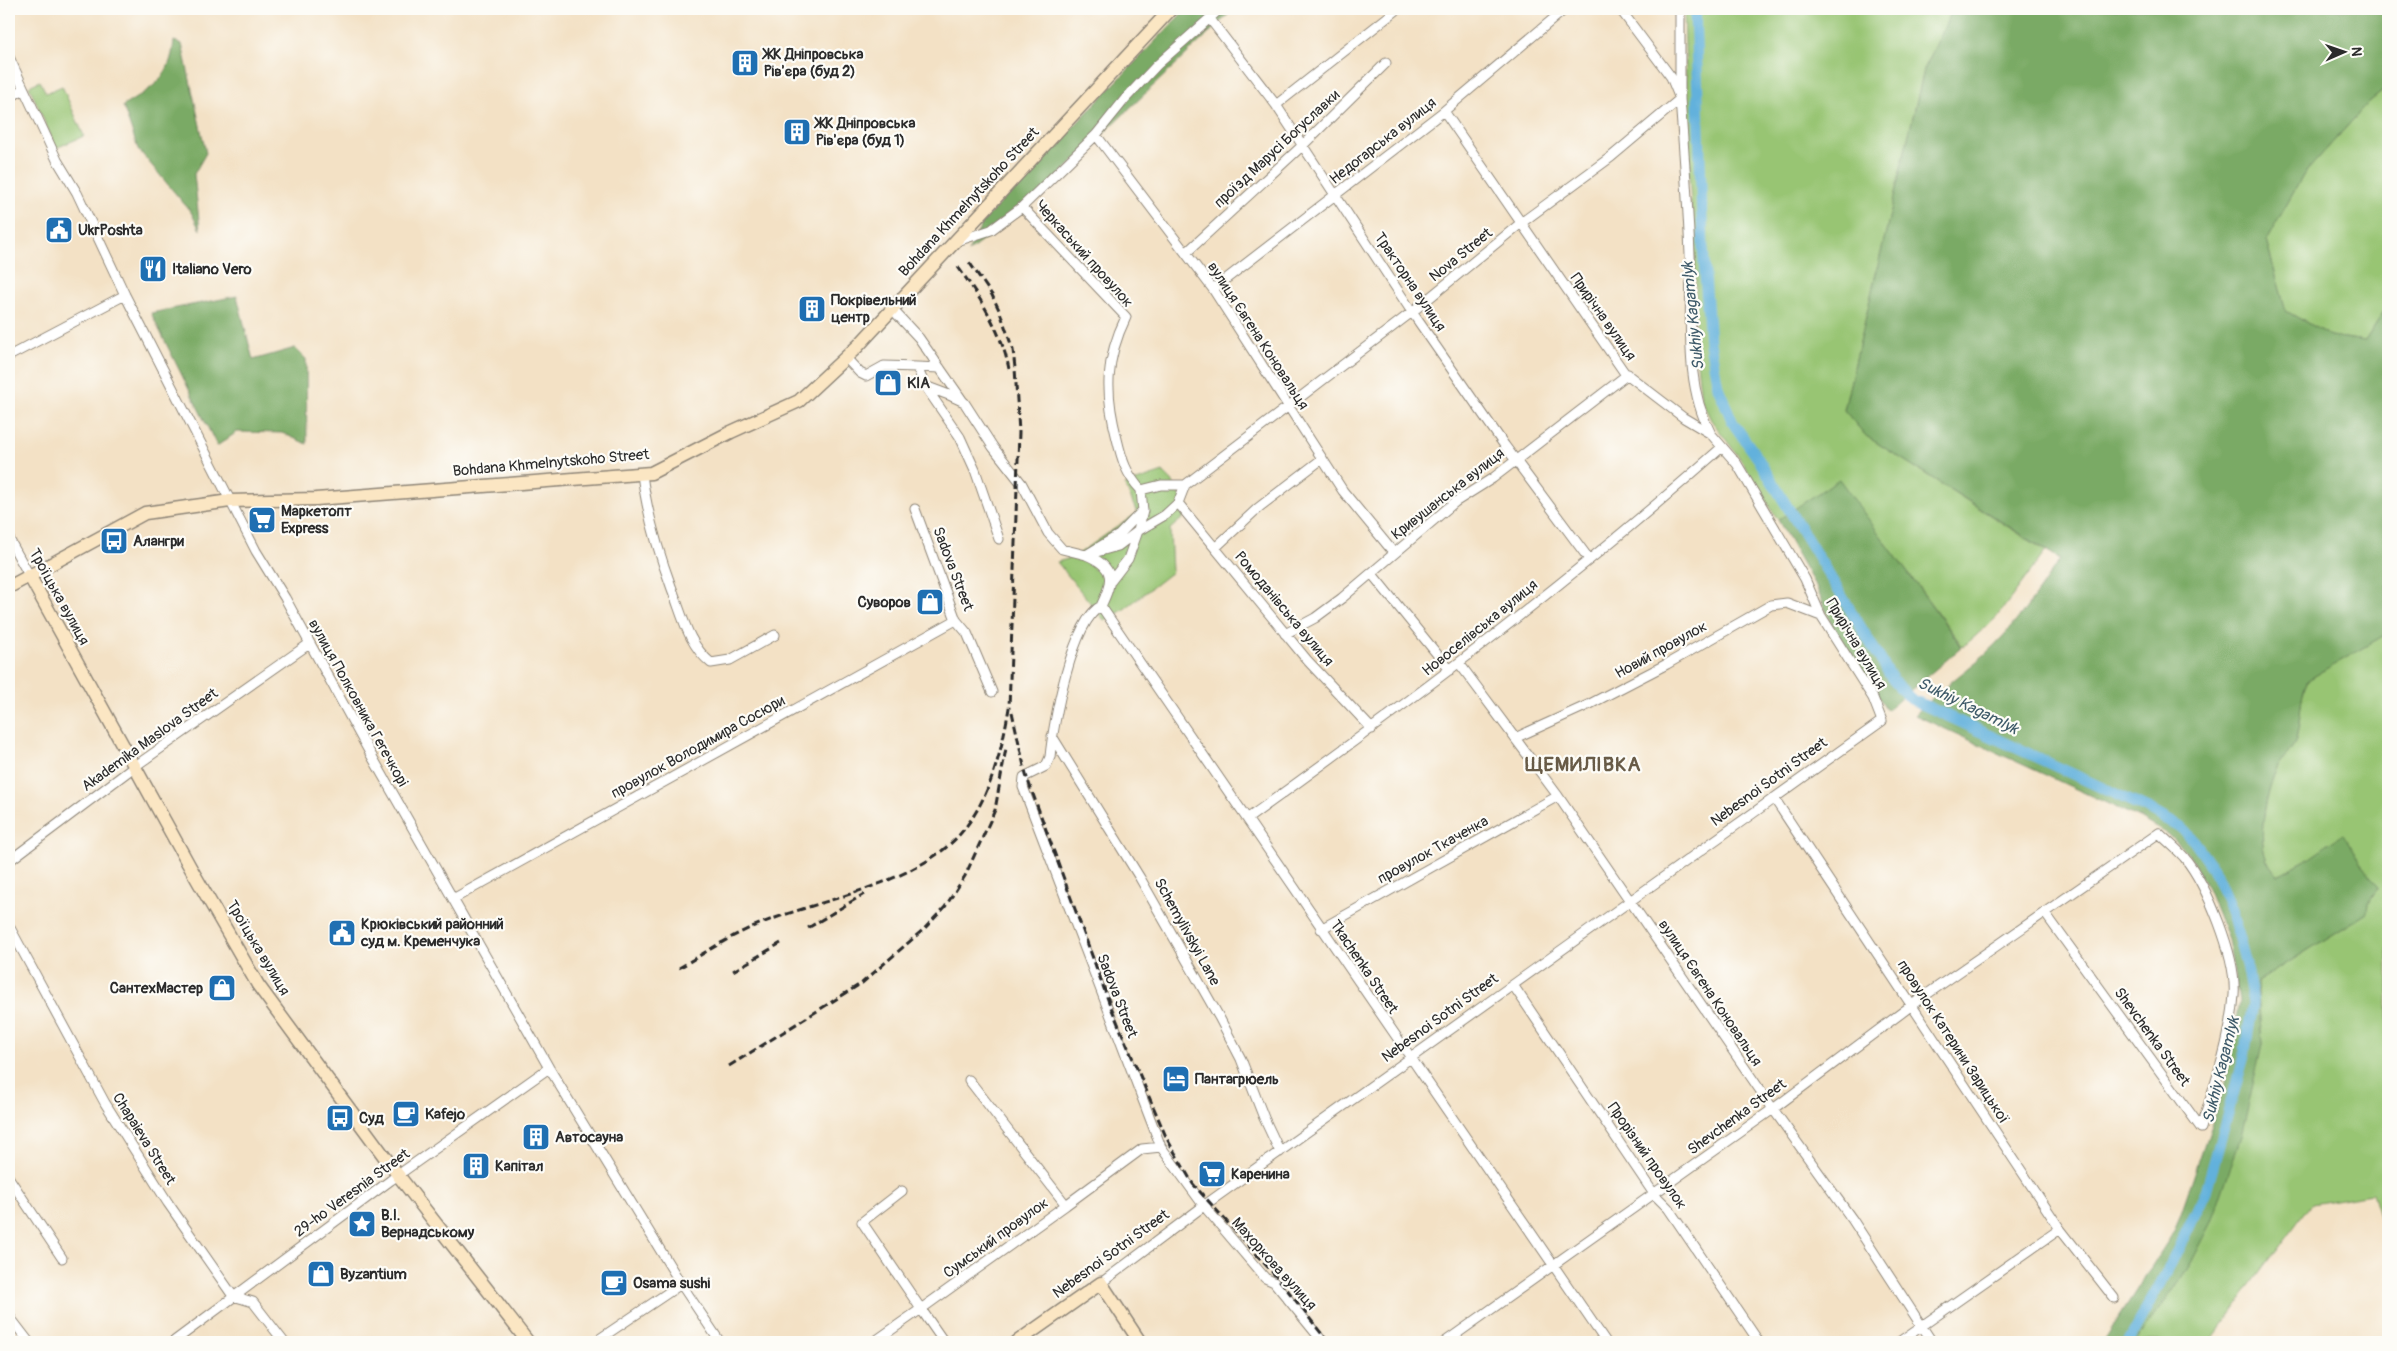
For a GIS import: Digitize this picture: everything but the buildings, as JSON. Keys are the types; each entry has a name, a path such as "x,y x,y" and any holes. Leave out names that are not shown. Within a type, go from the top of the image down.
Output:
{"main road":[{"name":"Bohdana Khmelnytskoho Street","path":"9,587 145,513 230,501 316,499 651,473 799,401 846,358 1170,9"},
{"name":"Троїцька вулиця","path":"29,575 134,767 258,985 398,1175 528,1342"},
{"name":"Nebesnoi Sotni Street","path":"1018,1342 1101,1283"},
{"path":"1101,1283 1140,1342"}],"street":[{"path":"954,242 990,230 1022,207 1096,135 1124,99 1158,65 1220,9"},
{"path":"1276,105 1398,9"},
{"name":"Недогарська вулиця","path":"1213,289 1444,111 1565,9"},
{"path":"1620,9 1671,78 1680,99"},
{"path":"1680,9 1680,99 1690,254 1692,367 1701,416 1711,434"},
{"name":"Тракторна вулиця","path":"1210,19 1276,105 1412,312 1515,460 1589,559"},
{"name":"вулиця Полковника Гегечкорі","path":"9,57 125,295 230,501 309,644 549,1068 680,1284 720,1342"},
{"name":"проїзд Марусі Богуславки","path":"1186,253 1303,145 1386,63"},
{"path":"9,98 24,90"},
{"name":"Nova Street","path":"1185,485 1412,312 1521,223 1611,157 1680,99"},
{"name":"Прирічна вулиця","path":"1444,111 1608,350 1628,374 1684,418 1711,434 1721,448 1737,464 1805,579 1821,616 1873,698 1882,721"},
{"name":"вулиця Євгена Коновальця","path":"1096,135 1213,289 1343,491 1394,553"},
{"name":"Черкаський провулок","path":"1022,207 1126,317 1116,336 1109,372 1108,407 1129,477 1141,490"},
{"path":"9,356 125,295"},
{"path":"892,309 907,323 964,402 992,447 1022,484 1048,533 1062,549 1096,559 1109,572 1110,581"},
{"path":"846,358 860,373 866,376 884,366 940,368"},
{"path":"917,367 924,386 960,437 975,470 999,539"},
{"name":"Кривушанська вулиця","path":"1285,634 1315,618 1372,574 1455,502 1494,478 1628,374"},
{"path":"924,386 950,394 964,402"},
{"name":"Новоселівська вулиця","path":"1248,819 1459,663 1658,503 1721,448"},
{"path":"1215,548 1258,508 1322,459"},
{"path":"642,474 646,510 657,550 689,637 700,654 712,664 730,660 775,635"},
{"path":"1052,736 1059,696 1073,653 1092,610 1101,606 1110,581 1128,559 1138,531 1143,511 1141,490 1161,484 1185,485 1178,503 1165,515 1138,531 1118,546 1086,555"},
{"name":"Ромоданівська вулиця","path":"1178,503 1285,634 1372,729"},
{"name":"Sadova Street","path":"915,509 956,620 967,633 992,692"},
{"path":"1086,555 1119,535 1143,511"},
{"name":"Троїцька вулиця","path":"9,540 29,575"},
{"path":"1372,574 1450,670"},
{"name":"Новий провулок","path":"1515,738 1590,704 1667,664 1770,605 1787,603 1821,616"},
{"name":"Tkachenka Street","path":"1101,606 1606,1342"},
{"name":"провулок Володимира Сосюри","path":"453,899 956,620"},
{"name":"Akademika Maslova Street","path":"9,861 134,767 309,644"},
{"name":"вулиця Євгена Коновальця","path":"1459,663 1558,796 1773,1109 1852,1218 1932,1342"},
{"name":"Nebesnoi Sotni Street","path":"1101,1283 1204,1206 1882,721"},
{"name":"Sadova Street","path":"1052,736 1050,757 1046,766 1024,777 1023,787 1161,1147 1204,1206"},
{"name":"Schemylivskyi Lane","path":"1052,736 1140,878 1219,1017 1241,1059 1264,1118 1280,1152"},
{"name":"провулок Ткаченка","path":"1322,929 1558,796"},
{"name":"провулок Катерини Зарицької","path":"1774,798 2060,1229 2114,1298"},
{"name":"Shevchenka Street","path":"1445,1342 1773,1109 1912,1005 2160,833 2184,858 2207,896 2228,948 2235,994 2226,1043 2202,1128 2045,913"},
{"name":"Chapaieva Street","path":"9,926 105,1103 168,1204 233,1296"},
{"name":"Прорізний провулок","path":"1513,985 1654,1194 1668,1208 1759,1342"},
{"name":"29-ho Veresnia Street","path":"173,1342 398,1175 549,1068"},
{"name":"Сумський провулок","path":"874,1342 1066,1205 968,1080"},
{"path":"1066,1205 1142,1149 1161,1147"},
{"path":"9,1178 62,1258"},
{"path":"902,1191 862,1222 944,1342"},
{"name":"Махоркова вулиця","path":"1204,1206 1265,1278 1274,1282 1323,1342"},
{"path":"1899,1342 2060,1229"},
{"path":"595,1342 680,1284"},
{"path":"233,1296 253,1302 284,1342"},
{"path":"9,1316 28,1342"}],"green space":[{"path":"1186,9 1234,9 1027,206 968,252 984,220"},
{"path":"1684,9 1953,9 1924,70 1844,410 1866,436 2046,551 1996,618 1963,647 1839,480 1778,520 1739,457 1711,420 1701,399 1695,344 1696,275 1688,162"},
{"path":"1953,9 2388,9 2388,87 2369,102 2304,174 2266,241 2286,311 2330,336 2365,341 2388,305 2388,633 2308,680 2301,701 2296,739 2276,771 2268,796 2263,826 2265,854 2270,866 2278,875 2304,861 2343,834 2378,888 2368,902 2367,913 2257,982 2262,1044 2242,1133 2212,1222 2188,1269 2135,1342 2103,1342 2175,1230 2224,1087 2239,1001 2228,940 2205,884 2187,852 2167,834 2139,818 1915,715 1940,691 1984,655 2006,633 2060,559 1866,436 1844,410 1924,70"},
{"path":"174,41 182,44 206,153 194,174 200,230 191,212 138,149 123,106 151,87 164,74 169,65"},
{"path":"40,81 46,93 62,86 84,136 56,148 29,86"},
{"path":"2388,87 2388,305 2365,341 2330,336 2286,311 2266,241 2304,174 2369,102"},
{"path":"237,296 253,360 295,348 306,359 307,444 282,433 237,432 217,446 151,313"},
{"path":"1163,472 1172,481 1190,512 1170,529 1172,572 1123,610 1105,621 1057,562 1074,557 1137,513 1125,485"},
{"path":"1839,479 1962,647 1887,710 1830,621 1817,589 1778,520"},
{"path":"2388,633 2388,1238 2386,1238 2372,1194 2311,1204 2210,1342 2135,1342 2188,1269 2262,1044 2257,982 2367,913 2368,902 2378,888 2304,861 2278,875 2270,866 2265,854 2263,826 2268,796 2276,771 2296,739 2301,701 2308,680"}],"waterway":[{"name":"Sukhiy Kagamlyk","path":"1695,9 1703,247 1710,343 1718,387 1733,423 1757,457 1893,680 1911,699 2150,810 2180,827 2194,841 2213,868 2231,910 2246,964 2253,1003 2244,1056 2206,1191 2170,1266 2128,1342"}],"railway":[{"path":"679,968 751,927 871,887 899,876 924,863 947,847 965,828 989,786 999,755 1009,708 1019,432 1013,350 992,295 967,259"},
{"path":"958,267 989,315 1001,341 1009,369"},
{"path":"1012,712 1026,775 1110,1005 1167,1139 1193,1184 1282,1283 1328,1342"},
{"path":"729,1066 862,983 924,929 945,907 965,876 995,810 1006,748"},
{"path":"808,928 864,894"},
{"path":"733,971 781,943"}],"place":[{"name":"ЖК Дніпровська Рів'єра (буд 2)","path":"745,63"},
{"name":"ЖК Дніпровська Рів'єра (буд 1)","path":"797,132"},
{"name":"UkrPoshta","path":"59,230"},
{"name":"Italiano Vero","path":"153,269"},
{"name":"Покрівельний центр","path":"812,309"},
{"name":"KIA","path":"888,383"},
{"name":"Маркетопт Express","path":"262,520"},
{"name":"Алангри","path":"114,541"},
{"name":"Суворов","path":"930,602"},
{"name":"Крюківський районний суд м. Кременчука","path":"342,933"},
{"name":"СантехМастер","path":"222,988"},
{"name":"Пантагрюель","path":"1176,1079"},
{"name":"Kafejo","path":"406,1114"},
{"name":"Суд","path":"340,1118"},
{"name":"Автосауна","path":"536,1137"},
{"name":"Капітал","path":"476,1166"},
{"name":"Каренина","path":"1212,1174"},
{"name":"В.І. Вернадському","path":"362,1224"},
{"name":"Byzantium","path":"321,1274"},
{"name":"Osama sushi","path":"614,1283"}],"district":[{"name":"ЩЕМИЛІВКА","path":"1583,764"}]}
